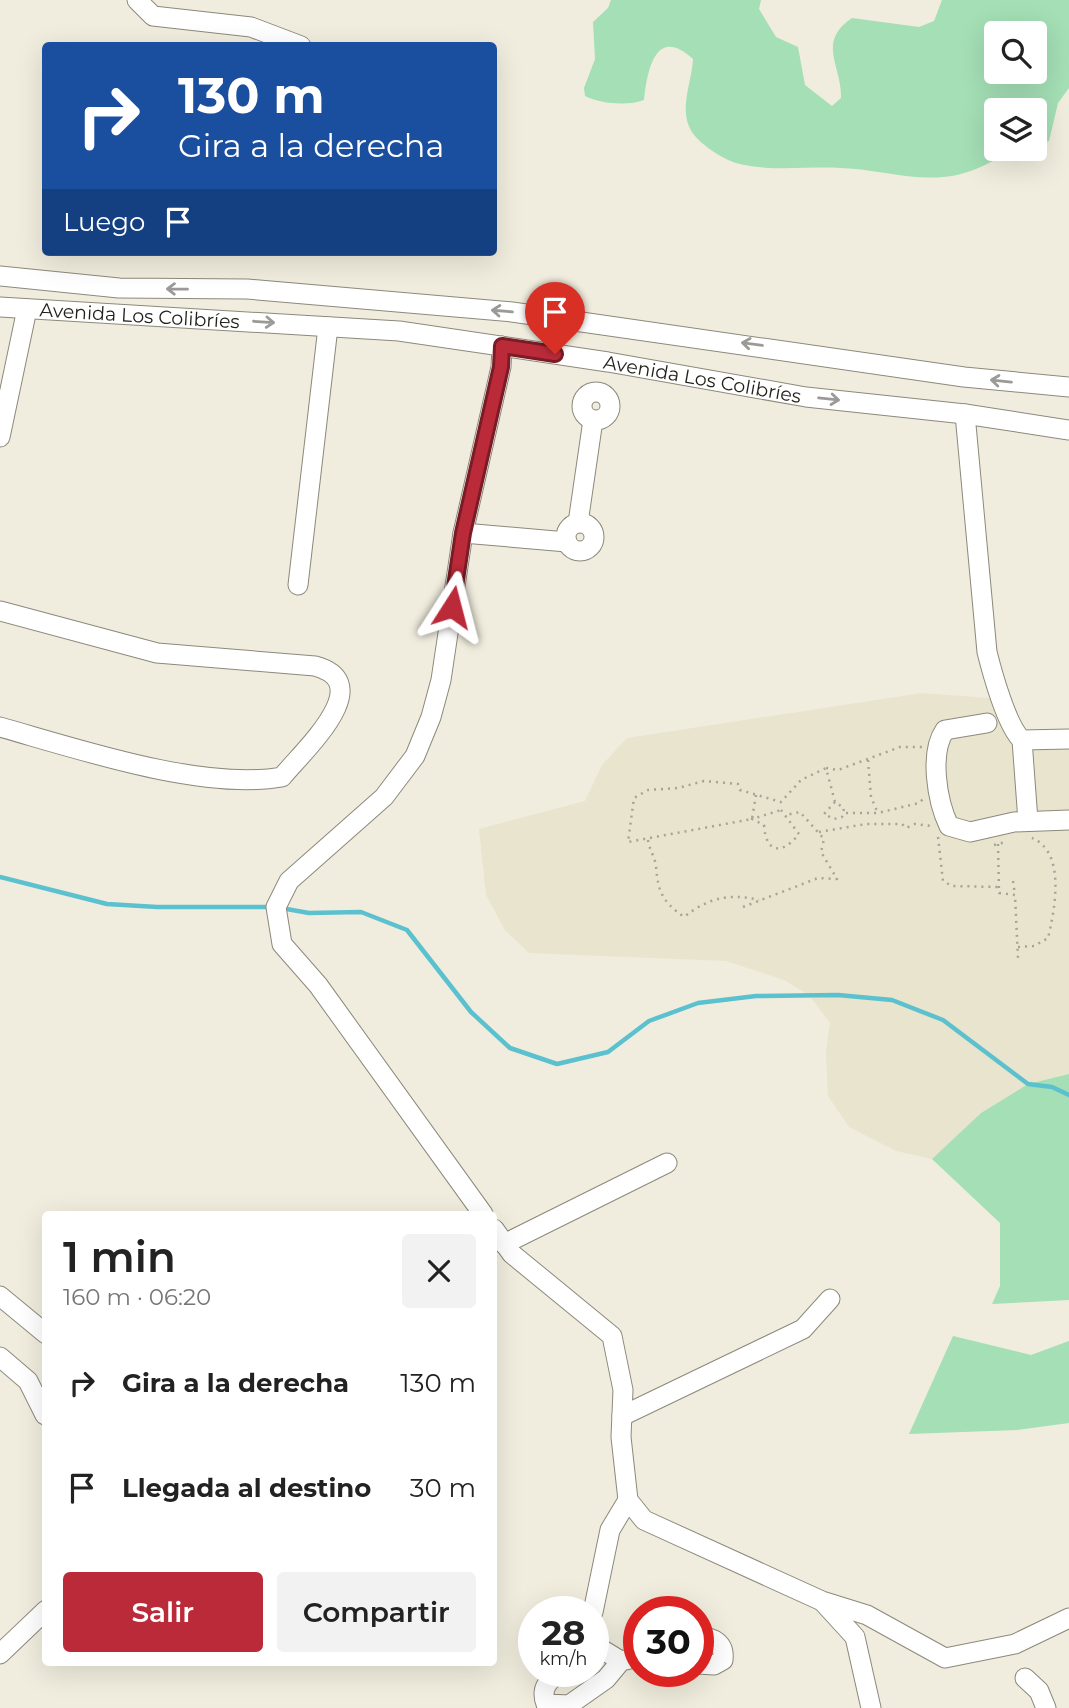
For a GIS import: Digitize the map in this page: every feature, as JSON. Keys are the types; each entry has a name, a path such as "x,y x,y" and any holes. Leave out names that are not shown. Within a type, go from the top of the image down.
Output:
{"street":[{"path":"137,0 153,16 251,27 290,42"},
{"name":"Avenida Los Colibríes","path":"0,276 119,288 247,289 512,312 964,377 1069,387"},
{"name":"Avenida Los Colibríes","path":"0,307 399,331 806,397 965,414 1069,430"},
{"path":"0,437 27,309"},
{"path":"298,584 328,327"},
{"path":"481,1211 318,985 282,944 276,907 289,881 384,797 415,756 431,717 441,680 463,533 501,367 502,346"},
{"path":"965,414 987,652 1013,729 1022,740 1029,829"},
{"path":"463,533 567,542 579,551 592,544 592,529 578,523 593,420"},
{"path":"0,611 157,653 315,666 326,669 339,678 342,693 337,710 282,777 263,781 229,780 104,757 0,727"},
{"path":"987,723 945,730 937,742 943,814 949,826 970,832 1029,829 1069,820"},
{"path":"1022,740 1069,739"},
{"path":"667,1163 499,1237 536,1276 576,1304 612,1336 623,1390 621,1437 628,1500 644,1520 822,1601 867,1615 945,1658 1015,1644 1069,1618"},
{"path":"0,1296 42,1331"},
{"path":"622,1416 803,1329 830,1299"},
{"path":"0,1357 28,1381 42,1409"},
{"path":"596,1596 610,1530 628,1500"},
{"path":"822,1601 855,1637 871,1708"},
{"path":"0,1654 42,1614"},
{"path":"714,1641 724,1651 723,1660 714,1664"},
{"path":"609,1676 623,1665"},
{"path":"1025,1678 1039,1691 1046,1708"},
{"path":"544,1687 542,1696 546,1704 569,1705 595,1687"}],"path":[{"path":"752,819 764,825 765,840 772,847 781,849 791,845 799,834 781,810 752,819 628,842 634,798 648,790 720,781 738,784 740,790 781,802 801,780 826,768 838,770 900,747 927,747"},
{"path":"868,760 871,797 878,813"},
{"path":"826,768 835,802"},
{"path":"752,819 756,795"},
{"path":"835,802 824,814 834,819 846,813 878,813 919,803 929,797"},
{"path":"835,802 841,804 846,813"},
{"path":"743,907 818,878 837,879 821,852 824,839 800,812 786,815"},
{"path":"818,832 856,825 902,824 906,828 915,824 932,826 937,832"},
{"path":"1018,947 1034,946 1048,938 1057,902 1055,864 1029,829"},
{"path":"1006,837 1006,844"},
{"path":"648,839 656,863 657,887 672,908 684,917 709,901 725,896 740,895 759,900"},
{"path":"939,841 943,881 952,886 999,887"},
{"path":"998,844 999,893 1015,895"},
{"path":"1013,881 1018,959"}],"shaded area":[{"path":"922,693 1003,699 1013,729 1069,739 1069,1074 1028,1084 981,1113 932,1159 896,1151 849,1127 828,1096 826,1051 830,1023 809,995 784,980 726,961 529,953 505,930 486,895 479,829 585,801 602,765 627,738"}],"green space":[{"path":"611,0 761,0 759,9 776,37 798,47 805,85 832,106 841,98 833,55 835,36 852,18 919,27 934,21 942,0 1069,0 1069,88 1058,103 1047,142 1047,98 984,98 984,161 993,161 963,173 930,178 854,169 753,166 734,162 716,153 699,140 689,127 686,98 693,59 680,50 670,47 662,49 655,56 644,100 614,103 585,96 584,88 595,59 593,22 608,8"},
{"path":"1069,1074 1069,1300 992,1304 1000,1286 1000,1223 932,1159 981,1113 1028,1084"},
{"path":"953,1336 1031,1355 1069,1341 1069,1423 1017,1430 909,1434"}],"waterway":[{"path":"0,877 107,904 272,907"},
{"path":"281,908 309,913 361,912 407,930 471,1012 510,1048 557,1064 608,1052 649,1021 698,1003 756,996 838,995 892,1000 943,1020 1028,1084 1052,1087 1069,1095"}],"route":[{"path":"452,607 463,533 501,367 502,346 555,354"}]}
